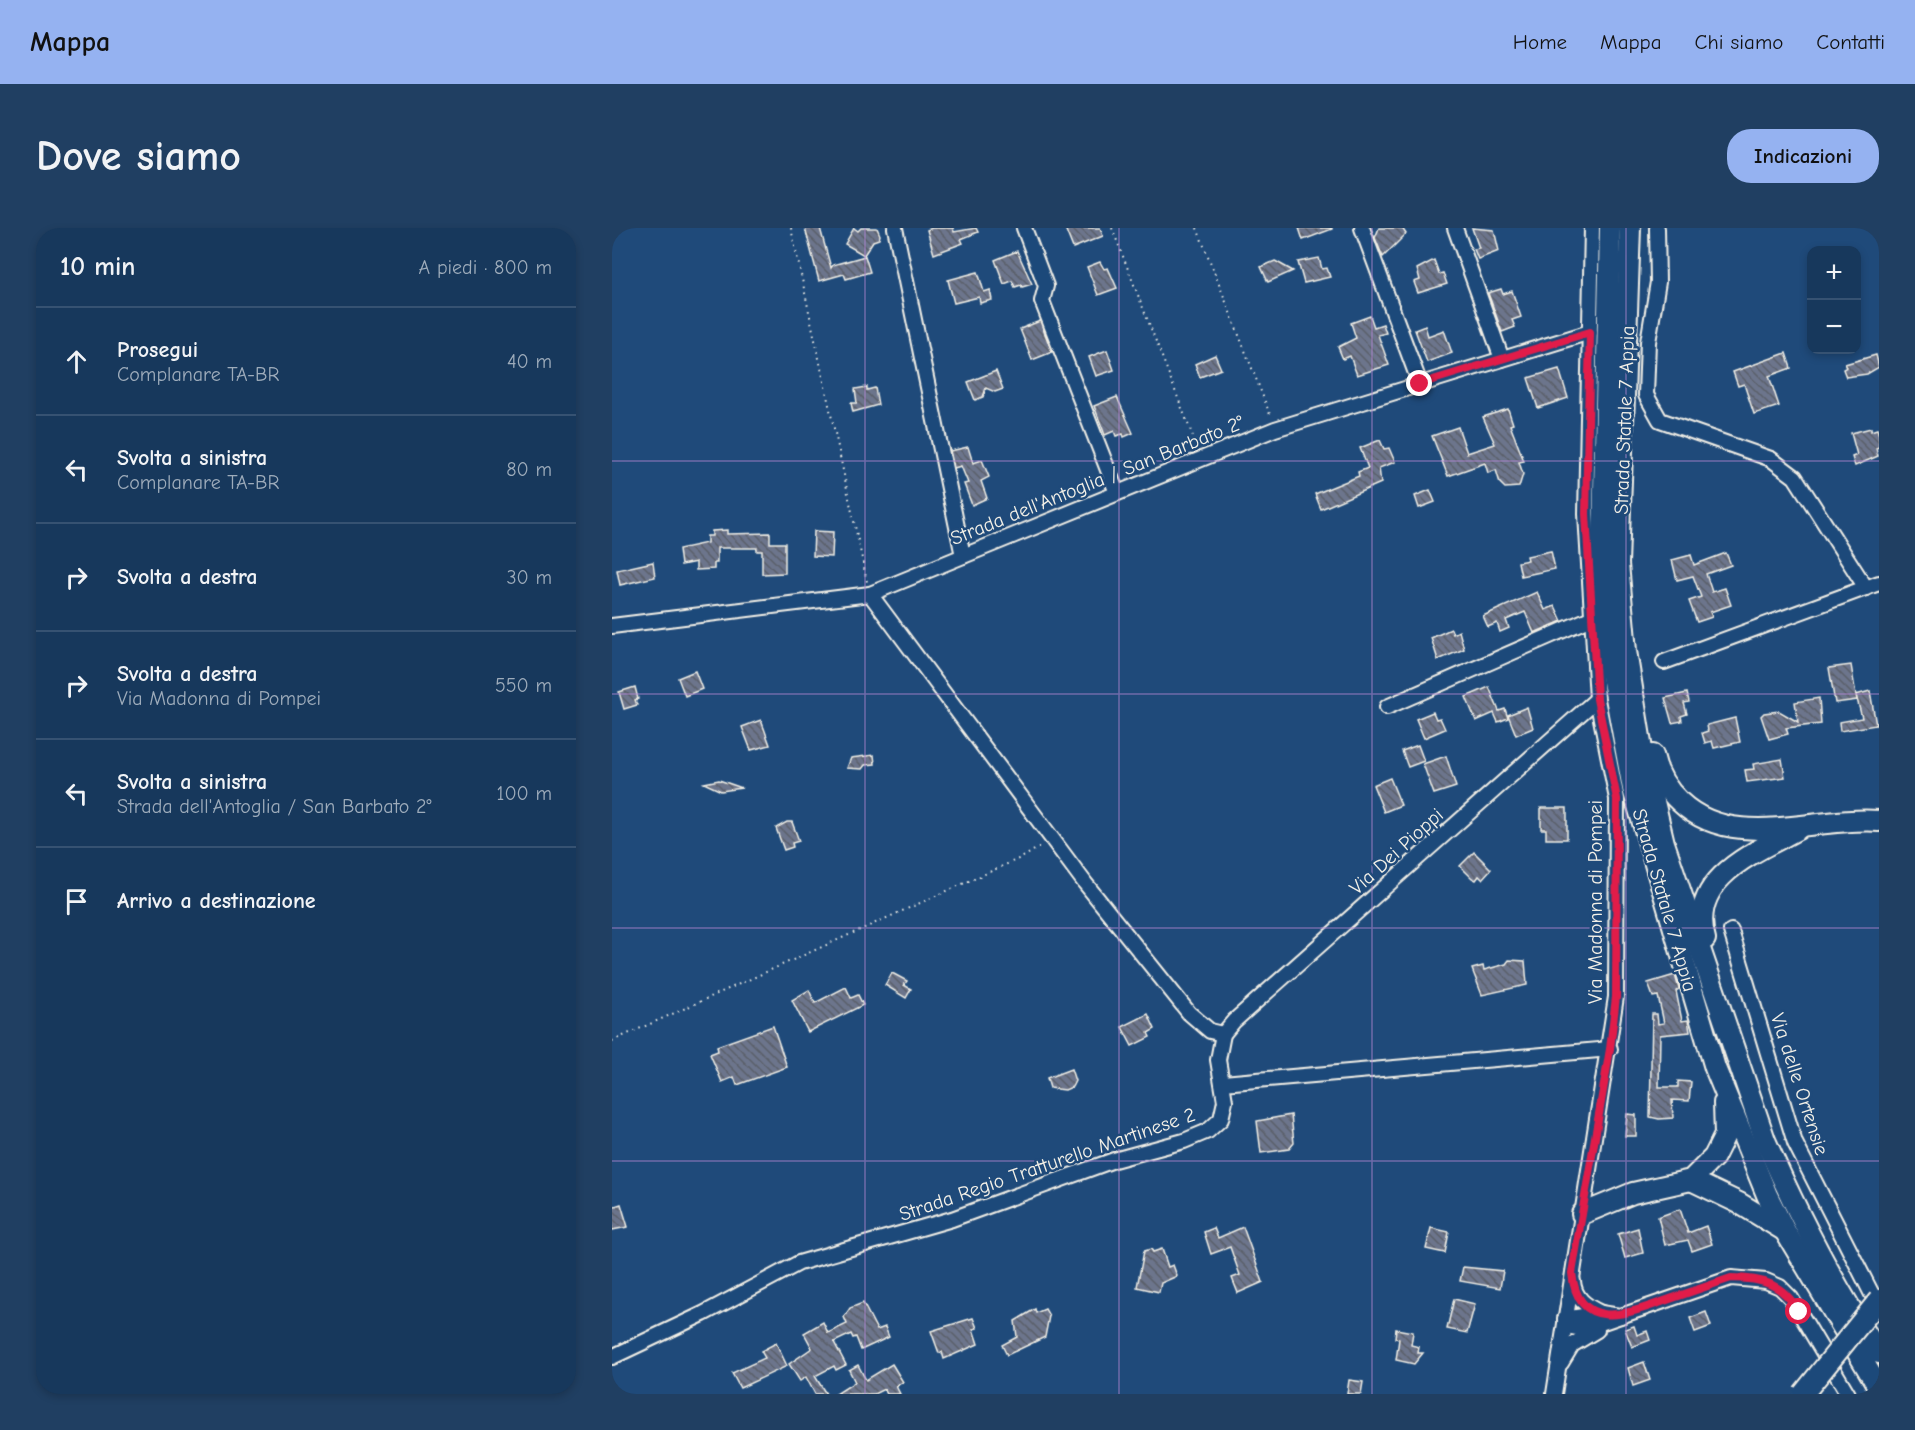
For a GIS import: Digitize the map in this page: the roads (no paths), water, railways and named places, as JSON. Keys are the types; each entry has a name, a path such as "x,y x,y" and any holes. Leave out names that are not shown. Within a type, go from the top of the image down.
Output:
{"highway":[{"name":"Strada Statale 7 Appia","path":"1610,228 1602,578 1607,649 1633,789 1715,1068 1767,1195 1785,1232 1879,1388"},
{"name":"Strada Statale 7 Appia","path":"1630,228 1618,564 1626,651 1643,756 1664,843 1747,1089 1785,1185 1856,1319 1879,1353"},
{"path":"1626,651 1638,683 1655,765 1671,794 1697,815 1733,828 1805,826"},
{"path":"1747,1089 1703,932 1702,913 1708,894 1721,875 1738,861 1805,826 1828,820 1879,820"},
{"path":"1582,1214 1633,1193 1691,1179 1714,1157 1725,1136 1725,1111 1715,1068"},
{"path":"1691,1179 1739,1203 1785,1232"},
{"path":"1803,1394 1879,1300"}],"street":[{"path":"896,228 963,556"},
{"path":"1024,228 1046,286 1042,301 1117,493"},
{"path":"1362,228 1420,384"},
{"path":"1455,228 1502,359"},
{"name":"Via Madonna di Pompei","path":"1554,1394 1610,1049 1616,997 1617,799 1597,699 1586,514 1592,228"},
{"path":"1657,228 1658,282 1648,342 1646,395 1660,420 1771,459 1795,477 1866,588"},
{"name":"Strada dell'Antoglia / San Barbato 2°","path":"612,626 870,594 1275,429 1590,332"},
{"path":"1664,662 1879,583"},
{"path":"870,594 1052,838 1190,1013 1210,1031 1223,1034"},
{"path":"1388,707 1591,618"},
{"name":"Via Dei Pioppi","path":"1223,1034 1234,1021 1597,699"},
{"name":"Via delle Ortensie","path":"1731,931 1795,1143 1879,1308"},
{"name":"Strada Regio Tratturello Martinese 2","path":"612,1357 703,1314 799,1263 952,1219 1114,1160 1208,1131 1221,1119 1225,1101 1218,1060 1223,1034"},
{"path":"1223,1083 1610,1049"},
{"path":"1572,1273 1574,1290 1578,1298 1588,1307 1601,1313 1622,1316"},
{"path":"1565,1319 1572,1327 1583,1329 1731,1278 1766,1281 1780,1287 1791,1298 1848,1394"},
{"path":"1565,1319 1601,1313"},
{"path":"1556,1376 1564,1355 1572,1345 1622,1316"}]}
